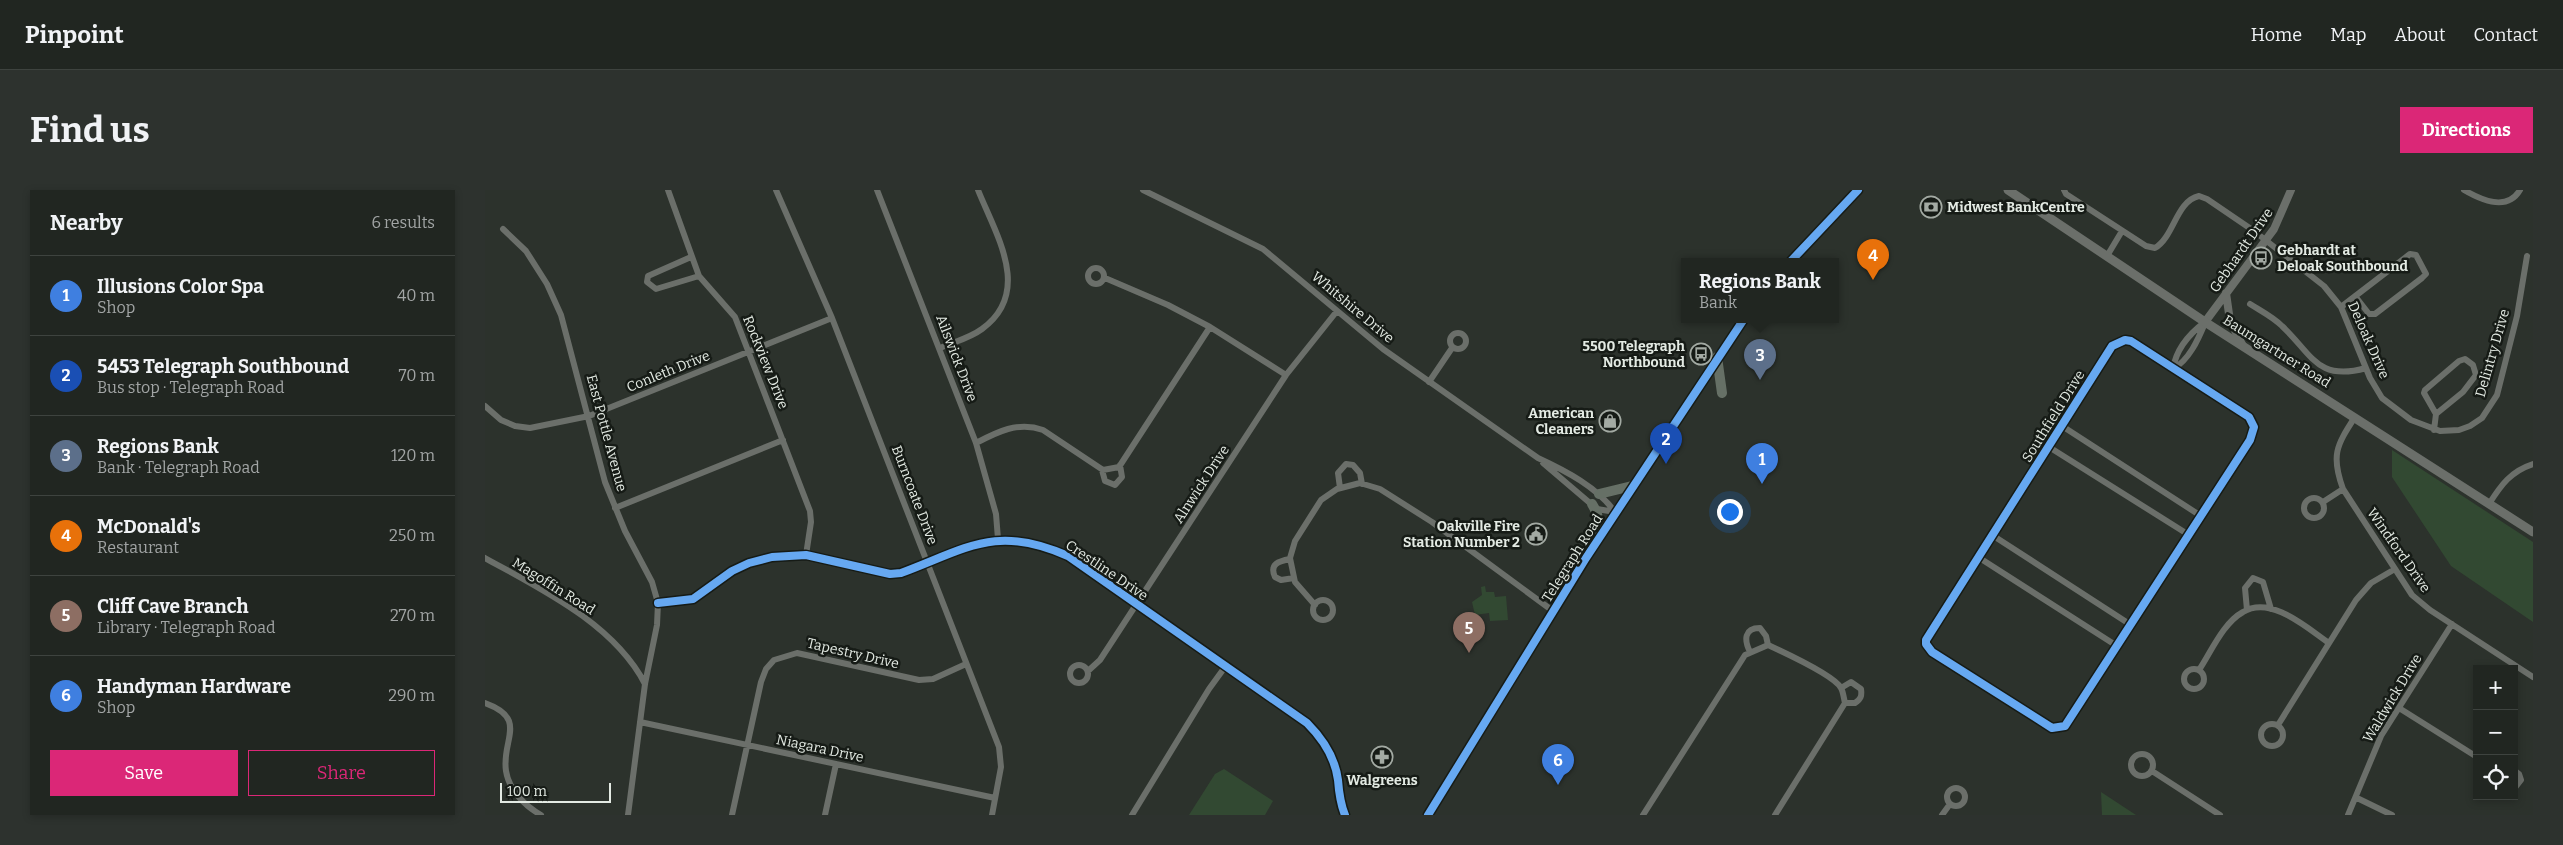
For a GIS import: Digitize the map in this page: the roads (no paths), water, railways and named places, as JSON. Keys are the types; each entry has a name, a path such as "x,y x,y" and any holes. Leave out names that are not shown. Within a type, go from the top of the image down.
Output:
{"main road":[{"path":"1794,258 1858,190"},
{"name":"Baumgartner Road","path":"2008,190 2205,322 2533,532"},
{"name":"Telegraph Road","path":"1428,815 1597,540 1741,323"},
{"path":"1717,357 1723,393"},
{"path":"1599,494 1632,486"},
{"path":"1592,504 1600,524 1597,540"}],"street":[{"name":"Rockview Drive","path":"668,190 699,276 735,316 783,440 809,511 811,522 805,555"},
{"name":"Burncoate Drive","path":"776,190 832,318 1002,757 991,815"},
{"name":"Ailswick Drive","path":"877,190 976,443 996,514 998,539"},
{"path":"940,348 982,329 1003,304 1009,288 1009,270 978,190"},
{"name":"Whitshire Drive","path":"1143,190 1263,249 1383,349 1538,458 1597,508 1615,512"},
{"name":"Deloak Drive","path":"2064,190 2066,194 2122,231 2146,246 2155,248 2168,234 2188,202 2199,196 2266,240 2324,286 2341,307 2366,368 2383,398 2411,420 2434,430 2448,432"},
{"name":"Gebhardt Drive","path":"2205,322 2280,219 2291,190"},
{"path":"2464,190 2487,202 2496,203 2509,200 2520,190"},
{"name":"East Pottle Avenue","path":"503,229 526,251 547,284 561,315 605,482 615,508 652,582 657,603 657,625 645,684 628,815"},
{"path":"2107,256 2122,231"},
{"path":"2341,307 2355,296 2410,254 2415,255 2425,270 2422,278 2375,314 2369,314 2355,296"},
{"name":"Delintry Drive","path":"2448,432 2470,426 2482,418 2497,394 2517,316 2527,256"},
{"path":"691,257 654,272 648,276 647,282 656,289 699,276"},
{"path":"1105,278 1168,305 1210,327 1286,375"},
{"path":"2226,293 2230,321 2243,346"},
{"path":"2250,304 2281,325 2306,355 2323,368 2347,374 2366,368"},
{"name":"Alnwick Drive","path":"1088,670 1100,660 1286,375 1337,311"},
{"name":"Conleth Drive","path":"485,406 501,420 515,426 530,428 589,416 832,318"},
{"path":"2173,369 2176,356 2190,333 2205,322"},
{"path":"976,443 998,431 1032,426 1043,430 1102,470 1111,470 1120,466 1210,327"},
{"name":"Southfield Drive","path":"2131,341 2249,417 2254,427 2250,440 2131,625 2065,726 2057,729 2047,726 1932,652 1926,644 1927,636 2062,426 2115,342 2131,341"},
{"path":"1429,382 1452,348"},
{"path":"2434,430 2436,414 2424,393 2425,390 2459,361 2465,359 2473,365 2476,375 2463,392 2436,414"},
{"name":"Windford Drive","path":"2355,417 2338,444 2336,454 2337,473 2343,489 2395,570 2412,594 2429,610 2533,677"},
{"path":"2062,426 2201,516"},
{"path":"615,508 783,440"},
{"path":"2049,446 2189,535"},
{"name":"Whitshire Drive","path":"1538,458 1559,468 1605,498 1615,512"},
{"path":"1340,488 1338,473 1346,464 1353,465 1360,473 1362,484"},
{"path":"2489,504 2510,476 2533,464"},
{"path":"1102,470 1105,481 1115,485 1122,477 1120,466"},
{"path":"1315,605 1306,597 1294,578 1290,559 1295,541 1321,500 1340,488 1362,484 1380,488 1432,522 1553,611"},
{"path":"2323,502 2343,489"},
{"path":"1992,535 2131,625"},
{"name":"Crestline Drive","path":"657,603 693,599 714,583 749,563 772,557 805,555 890,574 901,573 975,544 998,539 1028,541 1068,556 1225,667 1281,703 1317,733 1329,750 1335,767 1339,797 1345,815"},
{"path":"1978,557 2117,646"},
{"name":"Magoffin Road","path":"485,558 545,592 587,620 632,662 645,684"},
{"path":"1290,559 1279,561 1274,565 1273,572 1275,577 1281,580 1294,578"},
{"path":"2277,725 2356,600 2371,582 2395,570"},
{"path":"2247,610 2245,588 2253,578 2263,582 2271,609"},
{"path":"2199,670 2234,618 2247,610 2271,609 2287,615 2329,643"},
{"name":"Waldwick Drive","path":"2348,815 2357,798 2369,761 2399,708 2452,624"},
{"path":"1750,652 1745,640 1747,633 1753,628 1760,628 1766,636 1768,645"},
{"path":"1646,814 1745,655 1758,647 1768,645 1797,658 1841,688 1845,703 1775,815"},
{"name":"Tapestry Drive","path":"732,815 766,669 774,660 784,655 797,653 919,680 933,679 966,664"},
{"path":"1132,815 1209,689 1225,667"},
{"path":"1841,688 1851,682 1861,690 1859,701 1855,704 1845,703"},
{"path":"485,703 505,714 511,725 506,769 510,784 529,808 541,815"},
{"path":"2399,708 2474,755"},
{"name":"Niagara Drive","path":"640,722 995,798"},
{"path":"825,815 835,764"},
{"path":"2152,771 2220,815"},
{"path":"2357,798 2393,815"},
{"path":"1942,815 1950,804"}],"place":[{"name":"Midwest BankCentre","path":"1931,207"},
{"name":"Gebhardt at Deloak Southbound","path":"2261,258"},
{"name":"McDonald's","path":"1873,280"},
{"name":"5500 Telegraph Northbound","path":"1701,354"},
{"name":"Regions Bank","path":"1760,380"},
{"name":"American Cleaners","path":"1610,421"},
{"name":"5453 Telegraph Southbound","path":"1666,464"},
{"name":"Illusions Color Spa","path":"1762,484"},
{"name":"Oakville Fire Station Number 2","path":"1536,534"},
{"name":"Cliff Cave Branch","path":"1469,653"},
{"name":"Walgreens","path":"1382,757"},
{"name":"Handyman Hardware","path":"1558,785"}]}
